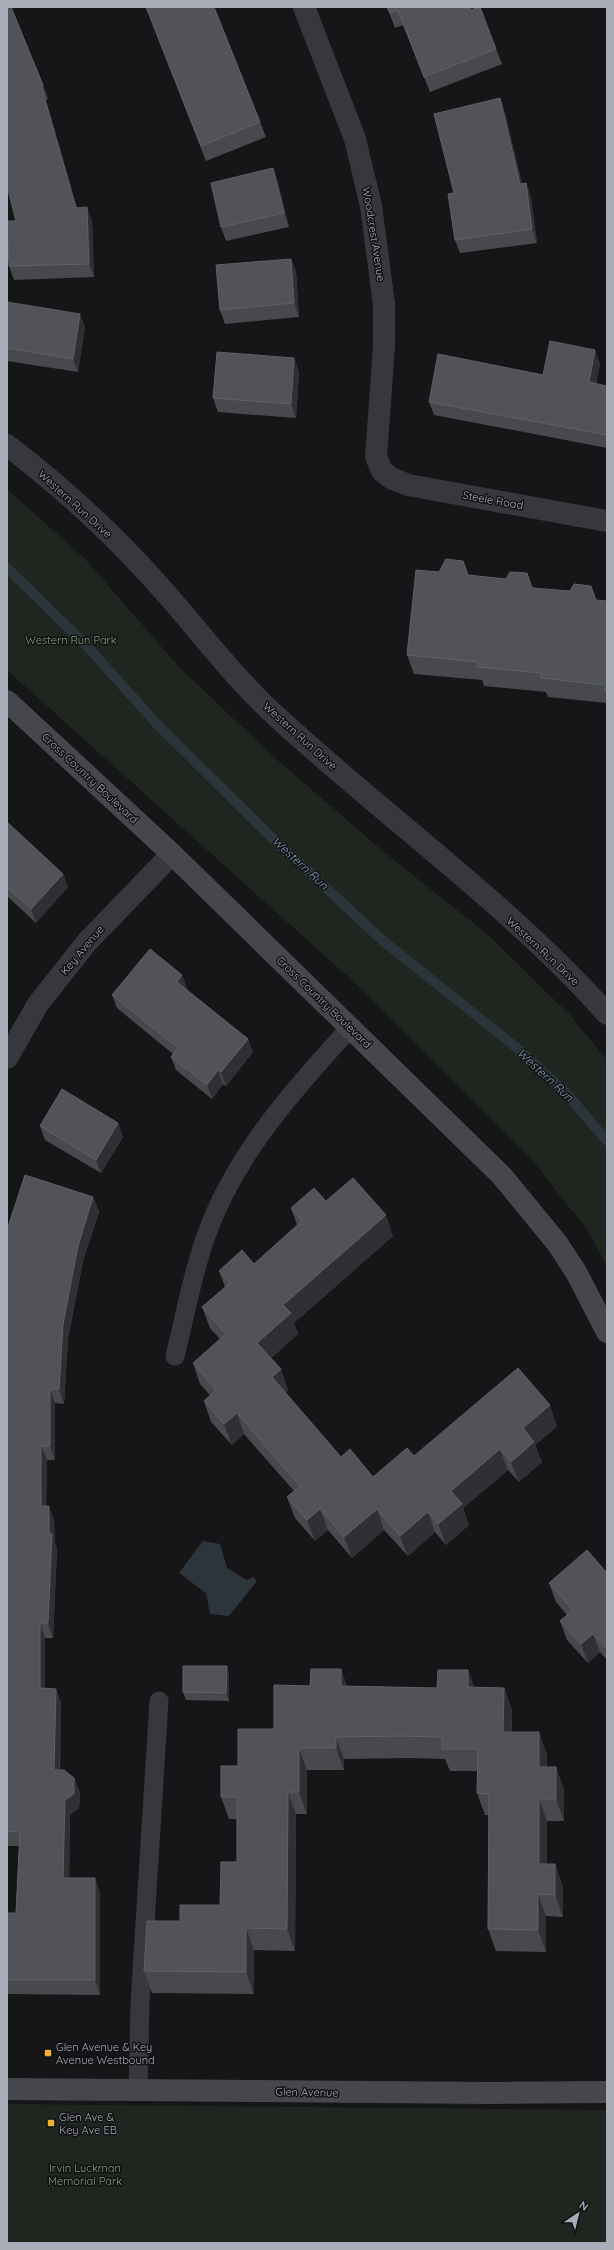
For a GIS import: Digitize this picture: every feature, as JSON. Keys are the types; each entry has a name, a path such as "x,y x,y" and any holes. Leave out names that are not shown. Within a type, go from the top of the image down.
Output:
{"main road":[{"name":"Cross Country Boulevard","path":"7,701 172,854 502,1176 533,1212 576,1272 607,1332"},
{"name":"Glen Avenue","path":"7,2089 484,2093 607,2092"}],"street":[{"name":"Woodcrest Avenue","path":"304,7 355,139 371,206 384,304 384,347 376,446 376,457 382,470"},
{"name":"Western Run Drive","path":"7,445 90,515 153,578 227,665 275,715 511,920 607,1014"},
{"name":"Steele Road","path":"382,470 391,478 408,485 607,521"},
{"name":"Key Avenue","path":"7,1058 38,1004 87,942 172,854"}],"lane":[{"path":"176,1356 188,1300 206,1236 224,1192 246,1156 275,1116 311,1070 350,1028"},
{"path":"138,2090 140,2003 159,1701"}],"green space":[{"name":"Western Run Park","path":"7,489 85,559 179,667 274,757 385,853 486,933 570,1015 607,1060 607,1266 588,1231 529,1156 365,992 7,670"},
{"name":"Irvin Luckman Memorial Park","path":"7,2104 607,2110 607,2243 7,2243"}],"shaded area":[{"path":"203,1541 220,1544 227,1568 247,1580 253,1577 257,1581 229,1616 210,1614 206,1593 179,1573"}],"building":[{"path":"7,7 11,7 43,85 41,86 76,208 87,207 89,264 9,266 7,221 16,221 7,186"},
{"path":"146,7 214,7 260,122 201,146"},
{"path":"387,7 470,7 471,10 480,7 496,49 424,77 398,10 390,13"},
{"path":"500,98 520,184 526,183 532,229 455,240 448,194 454,193 434,114"},
{"path":"273,168 284,213 221,227 211,183"},
{"path":"291,259 294,303 220,310 216,265"},
{"path":"7,302 80,314 73,359 7,348"},
{"path":"550,341 595,350 589,382 607,386 607,435 429,402 438,354 543,375"},
{"path":"217,352 294,358 291,404 213,398"},
{"path":"446,559 463,561 468,575 506,579 510,572 527,573 532,588 570,591 574,584 591,586 596,600 607,601 607,692 605,691 605,685 541,678 541,673 477,667 478,662 407,655 416,570 439,572"},
{"path":"7,822 63,874 31,909 7,887"},
{"path":"150,949 182,975 177,982 248,1039 221,1072 218,1070 207,1085 171,1057 178,1048 112,995"},
{"path":"62,1089 118,1123 96,1160 40,1126"},
{"path":"25,1175 93,1197 78,1246 63,1324 59,1389 50,1389 50,1446 41,1446 41,1506 49,1506 49,1534 52,1534 48,1623 40,1623 40,1688 56,1689 54,1770 64,1770 74,1778 74,1794 65,1800 63,1878 95,1878 95,1980 7,1980 7,1913 16,1913 20,1832 7,1831 7,1230"},
{"path":"353,1178 386,1215 283,1305 291,1313 257,1343 281,1369 272,1377 341,1457 350,1449 373,1477 407,1448 414,1456 518,1368 550,1405 523,1428 534,1442 511,1462 500,1449 451,1491 462,1504 438,1524 428,1512 400,1536 377,1509 344,1537 320,1509 307,1520 287,1497 300,1486 237,1413 224,1424 204,1401 216,1390 193,1363 226,1334 202,1307 230,1283 219,1271 242,1250 254,1264 302,1221 291,1208 314,1188 326,1201"},
{"path":"587,1550 607,1573 607,1649 593,1634 581,1644 560,1621 573,1610 549,1583"},
{"path":"183,1666 227,1666 226,1693 183,1692"},
{"path":"311,1669 341,1669 341,1686 437,1688 438,1670 468,1670 468,1687 504,1688 503,1732 539,1732 539,1767 556,1767 556,1799 539,1799 539,1864 555,1864 555,1895 538,1894 538,1930 488,1929 489,1794 477,1793 478,1749 442,1749 442,1737 336,1737 336,1748 299,1748 299,1792 288,1792 287,1929 246,1928 246,1972 144,1971 147,1921 180,1921 180,1905 220,1905 221,1862 237,1862 237,1797 221,1797 221,1766 238,1766 238,1729 274,1729 274,1685 310,1686"}],"waterway":[{"name":"Western Run","path":"7,568 86,645 156,723 268,834 382,940 517,1048 566,1093 607,1141"}],"place":[{"name":"Glen Avenue & Key Avenue Westbound","path":"48,2053"},
{"name":"Glen Ave & Key Ave EB","path":"51,2123"}]}
